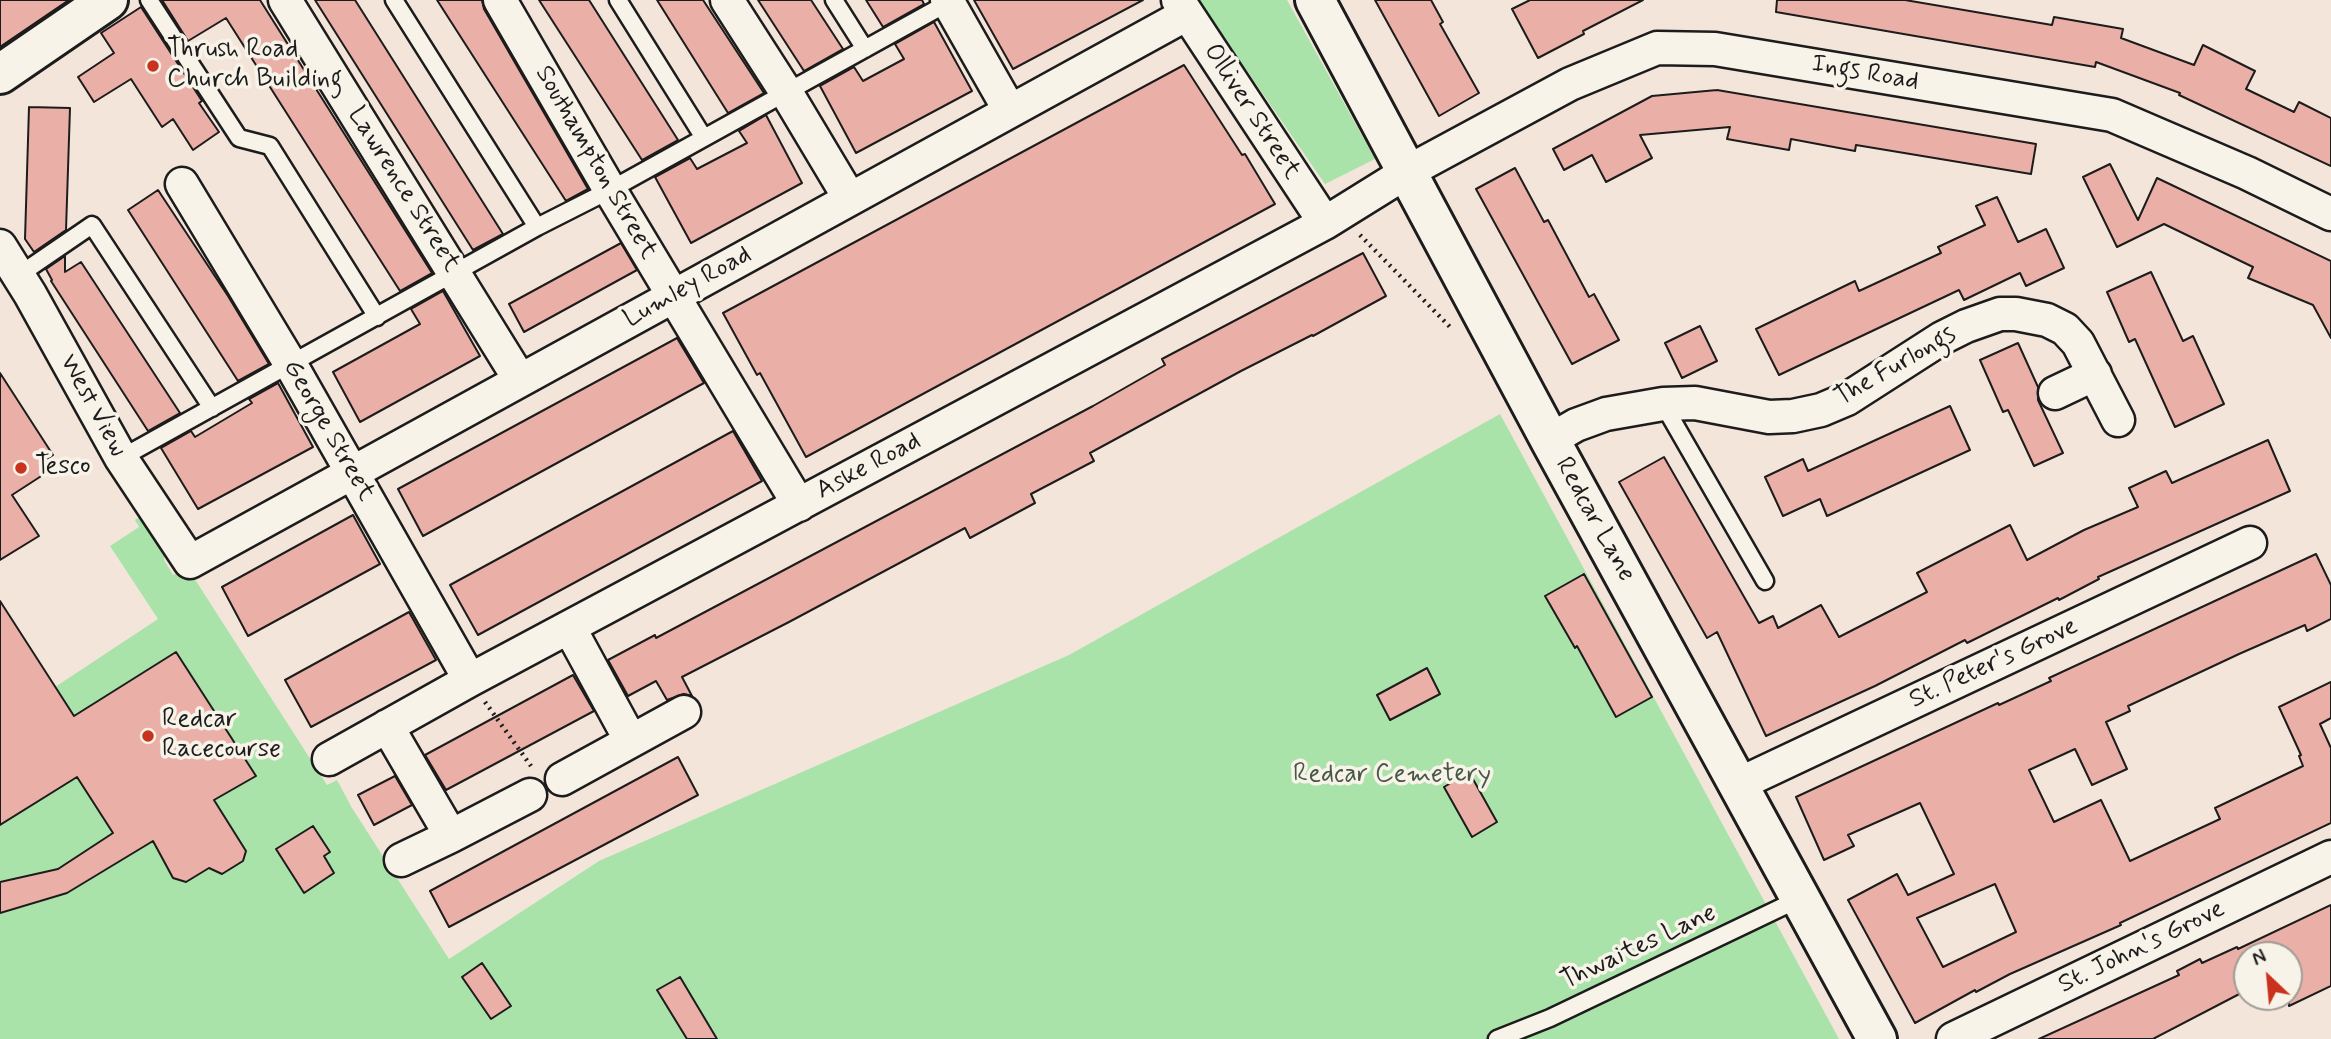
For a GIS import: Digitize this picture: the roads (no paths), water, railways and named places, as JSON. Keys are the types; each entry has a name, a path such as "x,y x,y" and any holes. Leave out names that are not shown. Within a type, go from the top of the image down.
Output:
{"main road":[{"path":"0,74 108,0"},
{"name":"Redcar Lane","path":"1315,0 1550,440 1877,1039"}],"street":[{"name":"Lawrence Street","path":"285,0 520,380"},
{"name":"Southampton Street","path":"500,0 610,190 799,505"},
{"path":"727,0 850,199"},
{"path":"950,1 1010,111"},
{"name":"Lumley Road","path":"190,562 1010,111 1182,7"},
{"name":"Olliver Street","path":"1182,7 1333,219"},
{"name":"Ings Road","path":"1407,172 1570,84 1657,48 1715,48 2112,115 2247,173 2331,214"},
{"name":"Aske Road","path":"329,759 470,680 1333,219 1407,172"},
{"name":"George Street","path":"183,184 291,365 470,680"},
{"name":"West View","path":"0,246 19,275 121,458 190,562"},
{"name":"The Furlongs","path":"1550,440 1576,425 1606,414 1663,404 1695,403 1769,417 1793,416 1821,410 1847,399 1942,338 2000,314 2032,315 2065,329 2078,343 2118,421"},
{"path":"2055,393 2095,374"},
{"name":"St. Peter's Grove","path":"1739,784 2250,543"},
{"path":"569,627 631,741"},
{"path":"401,860 451,836 543,783 684,712"},
{"path":"387,726 451,836"},
{"name":"St. John's Grove","path":"1953,1039 2331,857"}],"lane":[{"path":"149,0 239,138 270,146 377,317"},
{"path":"394,0 537,227"},
{"path":"618,0 704,138"},
{"path":"834,0 865,49"},
{"path":"121,458 950,1"},
{"path":"19,275 92,225 212,408"},
{"path":"1663,404 1765,581"},
{"name":"Thwaites Lane","path":"1497,1039 1550,1018 1801,898"}],"place":[{"name":"Thrush Road Church Building","path":"153,66"},
{"name":"Tesco","path":"21,468"},
{"name":"Redcar Racecourse","path":"148,736"}],"park label":[{"name":"Redcar Cemetery","path":"1392,776"}]}
